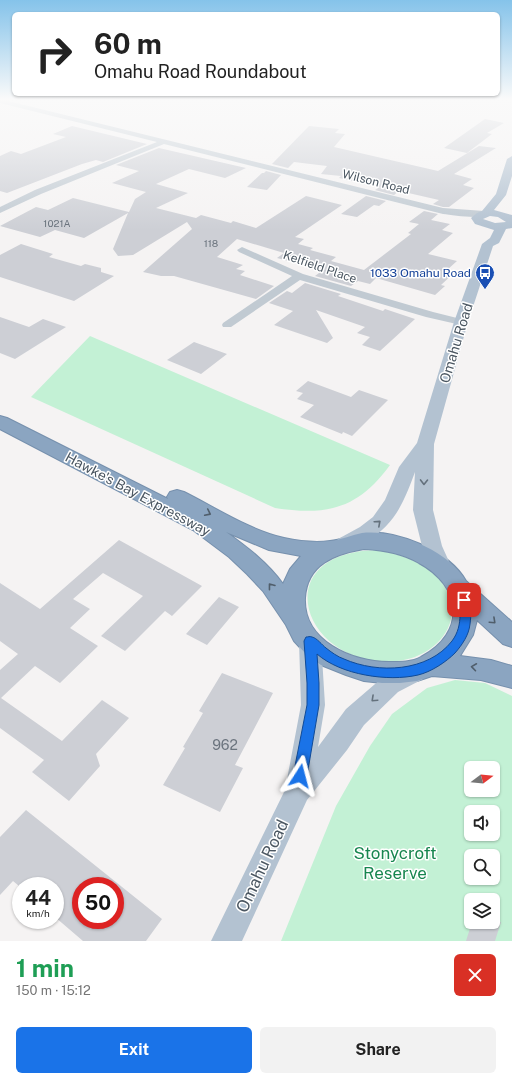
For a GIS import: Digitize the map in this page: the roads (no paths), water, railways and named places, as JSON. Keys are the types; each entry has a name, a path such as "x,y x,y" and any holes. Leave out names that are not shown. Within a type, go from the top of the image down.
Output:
{"highway":[{"name":"Hawke's Bay Expressway","path":"0,412 262,538 290,547 337,547 378,541 393,543 429,558 448,575"},
{"name":"Hawke's Bay Expressway","path":"0,422 201,525 237,551 255,568 271,585 294,618 301,631 323,653 340,663 360,670 379,673 423,668"},
{"path":"294,618 292,593 299,574 306,564 337,547"},
{"path":"448,575 480,608 512,637"},
{"path":"423,668 444,656 456,644 464,630 466,615 464,600 448,575"},
{"path":"423,668 465,666 486,669 512,677"}],"main road":[{"path":"482,218 491,208 495,199 501,195 512,159"},
{"path":"482,218 486,225 509,222 505,200 501,195"},
{"path":"482,218 488,244"},
{"name":"Omahu Road","path":"448,575 432,546 423,510 425,444 461,322 488,244 495,240 509,222"},
{"name":"Omahu Road","path":"337,547 367,532 380,522 394,502 408,467 425,444"},
{"name":"Omahu Road","path":"298,791 313,705 310,641"},
{"name":"Omahu Road","path":"226,941 298,791 338,742 355,717 373,699 390,685 423,668"}],"street":[{"path":"0,210 38,192 163,142"},
{"name":"Wilson Road","path":"163,142 443,211 482,218"},
{"name":"Kelfield Place","path":"242,250 299,276 430,315 461,322"},
{"path":"227,325 299,276"}],"place":[{"name":"1033 Omahu Road","path":"485,290"}],"park label":[{"name":"Stonycroft Reserve","path":"395,863"}]}
